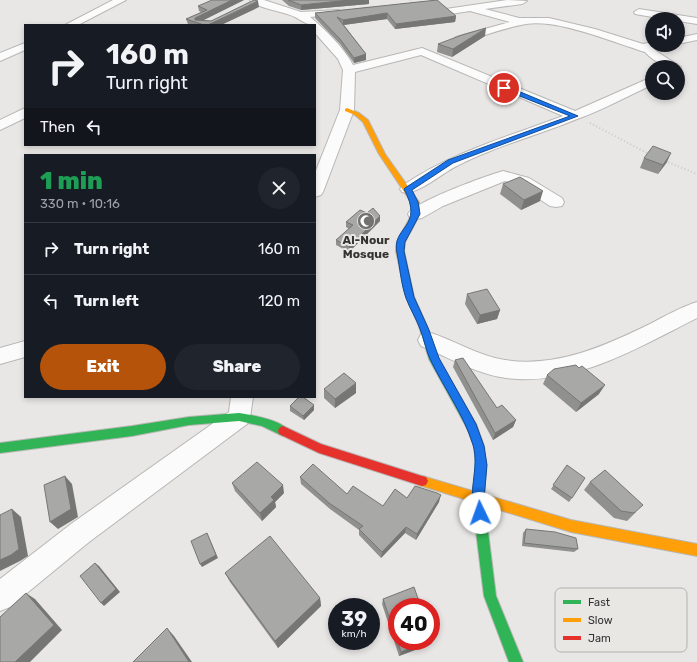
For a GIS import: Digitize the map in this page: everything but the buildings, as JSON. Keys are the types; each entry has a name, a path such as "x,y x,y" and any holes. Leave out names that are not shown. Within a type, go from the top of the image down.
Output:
{"street":[{"path":"72,24 121,0"},
{"path":"243,6 258,0 302,15 312,24"},
{"path":"413,2 438,1 450,11 472,35"},
{"path":"450,11 522,1"},
{"path":"470,8 522,22"},
{"path":"302,15 349,10"},
{"path":"639,12 655,13 697,21"},
{"path":"446,42 522,22 549,21 645,46"},
{"path":"316,28 343,58 349,70 347,110 316,189"},
{"path":"685,40 697,38"},
{"path":"0,57 24,46"},
{"path":"349,70 417,51 430,49 494,83 575,116"},
{"path":"654,52 661,60"},
{"path":"408,189 451,161 575,116 645,84"},
{"path":"347,110 357,114 366,122 382,154 408,189 415,202 416,214"},
{"path":"0,126 24,113"},
{"path":"516,662 490,596 478,499 481,465 479,446 472,427 434,359 428,340 410,297 400,251 401,242 416,214 436,202 503,176 510,176 520,179 556,202"},
{"path":"428,340 503,369 538,371 602,356 697,309"},
{"path":"0,356 24,349"},
{"path":"0,597 240,407"},
{"path":"0,448 132,431 189,421 240,407 264,422 319,448 478,499 571,526 697,550"}],"path":[{"path":"575,116 626,144 656,157"},
{"path":"662,159 697,174"}],"traffic: fast":[{"path":"423,326 434,359 472,427 479,446 481,465 478,499 490,596 516,662"},
{"path":"0,448 132,431 189,421 239,417 264,422 283,431"}],"traffic: slow":[{"path":"347,110 357,114 366,121 382,154 415,202 416,214 401,242 400,251 410,297 423,326"},
{"path":"422,481 571,526 697,550"}],"traffic: jam":[{"path":"283,431 319,448 422,481"}],"place":[{"name":"Al-Nour Mosque","path":"366,221"}],"route":[{"path":"480,513 478,499 481,465 479,446 472,427 434,359 425,330 410,297 400,251 401,242 416,214 415,202 408,189 451,161 472,152 575,116 504,88"}]}
